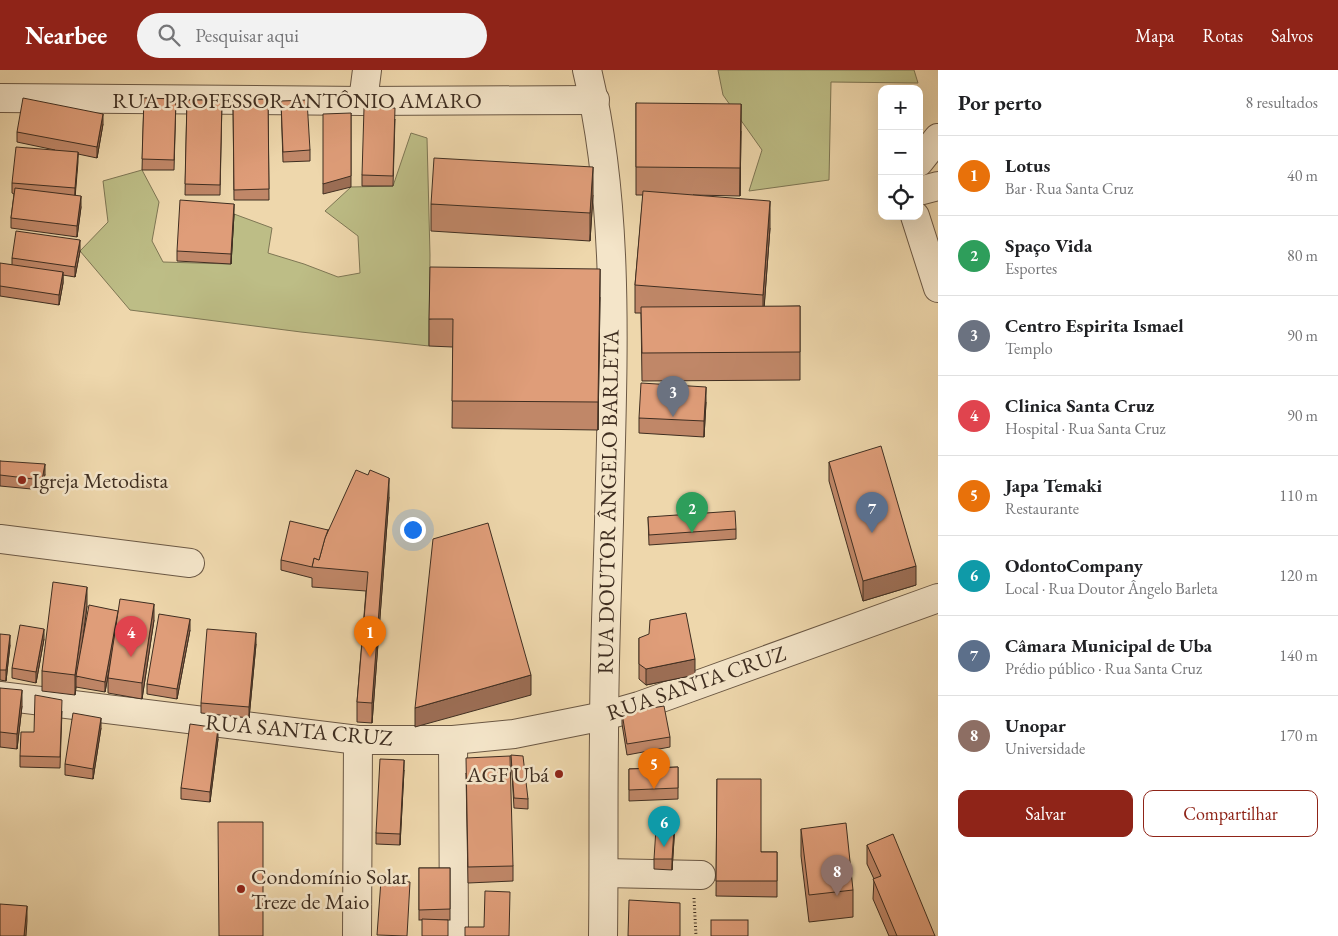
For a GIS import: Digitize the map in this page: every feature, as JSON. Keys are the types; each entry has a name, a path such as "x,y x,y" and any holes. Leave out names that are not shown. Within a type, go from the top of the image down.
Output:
{"street":[{"path":"363,101 366,70"},
{"name":"RUA DOUTOR ÂNGELO BARLETA","path":"588,70 595,100 605,168 610,238 612,351 604,716 603,936"},
{"name":"RUA PROFESSOR ANTÔNIO AMARO","path":"0,98 363,101 595,100"},
{"path":"923,157 938,138"},
{"path":"923,190 938,186"},
{"path":"916,220 938,288"},
{"path":"0,539 190,563"},
{"name":"RUA SANTA CRUZ","path":"0,696 358,740 453,740 514,734 604,716 639,706 938,598"},
{"path":"357,936 358,740"},
{"path":"453,740 454,936"},
{"path":"604,873 697,875"}],"path":[{"path":"696,936 697,875"}],"green space":[{"path":"718,70 914,70 918,83 831,82 829,180 749,191 762,150 723,95"},
{"path":"411,133 427,138 430,255 429,346 130,310 80,251 108,222 103,181 142,170 159,202 152,241 163,262 231,264 234,214 272,228 268,253 338,277 360,273 358,236 325,211 351,187 393,186"}],"building":[{"path":"23,98 103,114 97,147 17,132"},
{"path":"144,98 176,99 174,160 142,159"},
{"path":"268,99 269,189 234,190 233,100"},
{"path":"187,100 222,100 220,185 185,184"},
{"path":"307,100 310,150 283,152 281,101"},
{"path":"636,103 741,104 740,168 636,167"},
{"path":"364,108 395,108 393,176 362,175"},
{"path":"351,113 351,176 323,184 323,114"},
{"path":"16,147 78,152 75,188 12,183"},
{"path":"434,158 593,167 590,213 431,204"},
{"path":"15,188 81,196 77,226 11,218"},
{"path":"643,191 770,201 763,295 635,285"},
{"path":"180,200 234,204 231,254 177,251"},
{"path":"16,231 80,240 75,267 12,258"},
{"path":"0,263 63,272 59,295 0,286"},
{"path":"430,267 600,269 598,402 452,401 453,319 429,319"},
{"path":"800,306 800,352 642,353 641,307"},
{"path":"641,383 706,387 704,421 639,418"},
{"path":"881,446 916,566 863,581 829,462"},
{"path":"0,461 45,464 42,480 0,475"},
{"path":"356,470 368,475 370,470 389,478 372,703 357,702 368,572 312,567 314,558 319,560 325,538"},
{"path":"735,511 736,529 649,535 648,517"},
{"path":"290,521 328,530 319,560 314,558 312,567 281,560"},
{"path":"488,523 531,675 415,708 433,539"},
{"path":"53,582 87,587 75,675 42,671"},
{"path":"120,599 154,604 142,683 108,678"},
{"path":"89,605 118,611 105,682 76,676"},
{"path":"686,613 695,659 646,669 639,664 639,638 649,634 650,620"},
{"path":"159,614 190,619 177,689 147,684"},
{"path":"20,625 44,629 36,672 12,668"},
{"path":"207,629 256,633 249,707 201,703"},
{"path":"0,634 10,635 6,670 0,670"},
{"path":"0,688 22,690 17,734 0,732"},
{"path":"35,695 62,700 60,757 20,756 21,732 34,732"},
{"path":"664,706 670,737 627,744 622,713"},
{"path":"73,713 101,718 93,769 65,764"},
{"path":"190,724 218,728 210,792 181,788"},
{"path":"511,755 523,756 528,799 514,798"},
{"path":"510,756 513,866 468,867 466,758"},
{"path":"380,759 404,760 400,834 376,833"},
{"path":"678,767 678,788 629,790 629,769"},
{"path":"717,779 761,779 761,852 777,852 777,881 716,881"},
{"path":"657,813 675,814 672,859 654,859"},
{"name":"Condomínio Solar Treze de Maio","path":"218,822 263,822 263,936 219,936"},
{"path":"846,823 853,890 809,895 801,829"},
{"path":"893,834 935,936 897,936 873,879 881,876 867,845"},
{"path":"419,868 450,868 450,909 419,910"},
{"path":"381,880 410,882 407,936 377,935"},
{"path":"485,891 510,892 509,936 465,936 465,927 484,927"},
{"path":"629,900 680,903 680,936 628,936"},
{"path":"0,904 27,906 24,936 0,936"},
{"path":"422,919 448,920 448,936 422,936"},
{"path":"711,920 748,920 748,936 711,936"}],"place":[{"name":"Centro Espirita Ismael","path":"673,417"},
{"name":"Igreja Metodista","path":"22,480"},
{"name":"Spaço Vida","path":"692,533"},
{"name":"Câmara Municipal de Uba","path":"872,533"},
{"name":"Clinica Santa Cruz","path":"131,657"},
{"name":"Lotus","path":"370,657"},
{"name":"AGF Ubá","path":"559,774"},
{"name":"Japa Temaki","path":"654,789"},
{"name":"OdontoCompany","path":"664,847"},
{"name":"Condomínio Solar Treze de Maio","path":"241,889"},
{"name":"Unopar","path":"837,896"}]}
